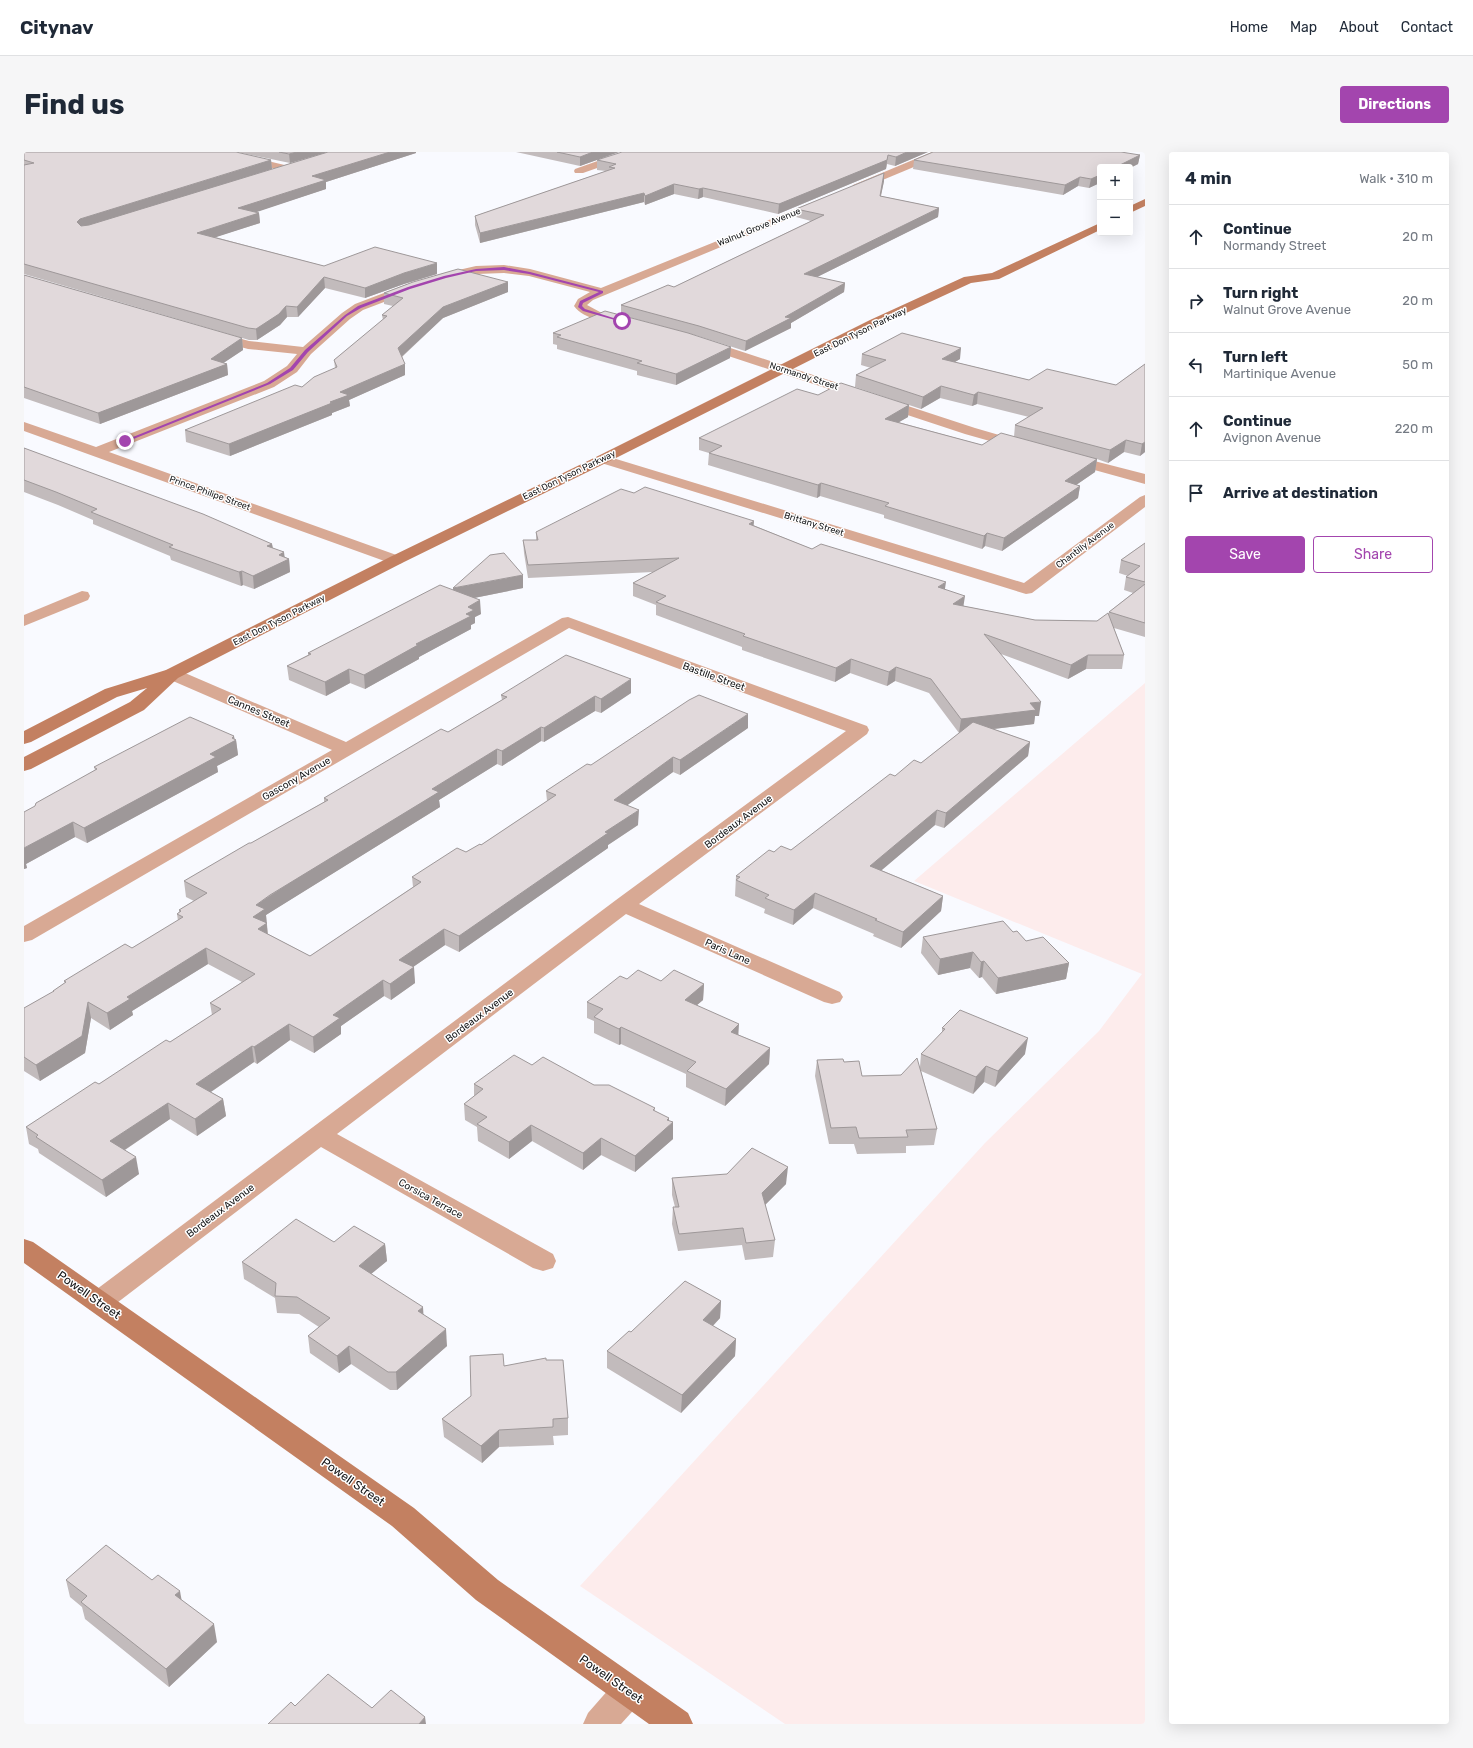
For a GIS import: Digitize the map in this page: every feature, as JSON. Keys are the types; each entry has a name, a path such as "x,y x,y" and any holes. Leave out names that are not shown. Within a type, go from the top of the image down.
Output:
{"main road":[{"path":"1133,208 1145,202"},
{"name":"East Don Tyson Parkway","path":"24,738 111,693 172,674 396,560 784,370 874,323 968,280 995,276 1097,227"},
{"name":"East Don Tyson Parkway","path":"968,280 973,270 980,267"},
{"name":"East Don Tyson Parkway","path":"24,765 137,706 172,674"},
{"name":"Powell Street","path":"24,1249 403,1517 487,1590 628,1692 676,1724"}],"street":[{"path":"217,152 292,168 266,176"},
{"path":"579,171 633,152"},
{"path":"846,192 941,152"},
{"name":"Walnut Grove Avenue","path":"639,326 584,310 580,306 582,302 589,297 831,198"},
{"path":"96,452 269,384 292,369 306,351 346,316 373,301 445,277 476,270 504,268 530,273 602,292"},
{"path":"203,332 248,345 306,351"},
{"name":"Normandy Street","path":"693,340 970,431 1034,450"},
{"name":"Prince Philipe Street","path":"24,426 396,560"},
{"path":"1056,455 1145,479"},
{"name":"Brittany Street","path":"603,459 1026,589"},
{"name":"Chantilly Avenue","path":"1026,589 1145,500"},
{"path":"24,621 82,596"},
{"name":"Bastille Street","path":"568,622 860,730"},
{"name":"Gascony Avenue","path":"24,935 568,622"},
{"name":"Cannes Street","path":"172,674 346,749"},
{"name":"Bordeaux Avenue","path":"99,1302 624,905 860,730"},
{"name":"Paris Lane","path":"624,905 832,997"},
{"name":"Corsica Terrace","path":"319,1135 543,1261"},
{"path":"600,1724 628,1692"}],"shaded area":[{"path":"1145,683 1145,1724 785,1724 580,1586 985,1143 1099,1031 1142,974 914,881"}],"building":[{"path":"24,152 236,152 271,160 80,219 77,222 81,226 89,225 328,152 390,152 312,176 326,180 238,208 259,213 197,233 324,266 375,247 437,263 404,273 365,288 324,277 297,307 286,306 279,314 256,329 248,328 24,264 24,165 34,163 24,160"},
{"path":"279,152 297,152 289,154"},
{"path":"557,152 593,152 580,157"},
{"path":"622,152 907,152 896,157 888,155 887,160 779,204 703,188 699,189 674,184 645,196 644,193 480,233 475,216 615,168 609,167 616,164 597,160"},
{"path":"933,152 1121,152 1140,155 1122,164 1097,164 1097,176 1091,179 1080,177 1065,185 914,160"},
{"path":"884,173 880,196 939,208 804,274 845,283 785,317 791,318 746,341 699,326 621,305 668,285 674,287 824,215 796,209"},
{"path":"458,269 508,282 443,307 398,348 405,364 340,392 349,395 330,402 332,403 229,444 185,430 295,385 302,387 314,377 337,367 334,360 387,316 382,315 403,298 384,293 413,282"},
{"path":"24,275 242,338 211,359 227,364 98,413 24,387"},
{"path":"605,311 688,333 731,347 676,374 637,363 642,361 557,337 561,335 553,333"},
{"path":"902,333 961,348 942,359 1029,380 1047,369 1116,385 1145,364 1145,442 1142,444 1126,440 1110,450 1015,425 1043,408 978,392 974,395 941,386 923,397 856,375 886,360 862,354"},
{"path":"841,383 909,405 885,419 982,445 1001,433 1097,459 1065,481 1080,486 1004,538 987,533 984,536 885,506 889,503 821,483 818,485 709,453 722,446 699,438 797,389 818,395"},
{"path":"24,448 203,514 272,544 267,546 284,552 279,555 289,559 253,576 169,547 173,545 91,512 97,509 24,480"},
{"path":"645,487 754,521 749,524 812,549 821,544 946,582 938,587 965,596 953,604 1035,620 1097,621 1108,613 1124,655 1088,655 1071,665 984,634 1041,702 1030,703 1036,710 961,719 931,679 896,667 889,672 851,659 836,668 743,636 745,634 656,602 666,596 633,583 679,558 528,565 523,540 538,540 536,532 621,489 634,493"},
{"path":"1145,543 1145,582 1126,577 1140,566 1121,560"},
{"path":"504,553 523,575 453,588 490,555"},
{"path":"1145,584 1145,623 1109,612"},
{"path":"440,585 480,600 468,607 474,610 466,614 471,616 416,644 418,645 364,675 349,669 325,682 287,666 311,654 308,653"},
{"path":"566,655 631,679 601,699 595,696 544,728 541,727 502,751 497,749 432,789 439,792 270,895 256,905 265,909 253,917 267,923 258,929 310,956 421,882 412,877 457,848 466,852 480,844 481,845 556,795 546,791 587,764 591,765 689,700 699,695 748,714 680,760 673,757 614,800 639,810 605,832 608,833 459,936 444,929 399,960 414,967 390,984 383,980 333,1015 340,1018 313,1037 289,1024 254,1047 252,1046 196,1084 223,1099 195,1119 168,1103 110,1141 136,1157 102,1180 36,1137 38,1135 26,1127 95,1082 99,1084 166,1040 170,1042 221,1009 210,1003 255,974 206,948 127,997 130,999 107,1013 88,1002 82,1036 36,1065 24,1057 24,1008 54,991 66,982 64,981 125,944 132,948 183,917 177,914 181,911 179,910 207,893 184,881 249,843 328,800 324,798 441,729 448,732 507,697 501,695"},
{"path":"190,717 234,736 232,738 236,740 210,754 216,757 84,828 73,822 24,848 24,812 35,806 36,803 97,769 94,767"},
{"path":"973,722 1030,742 946,813 937,810 870,866 943,896 903,932 875,920 877,919 815,893 794,910 765,898 769,895 736,880 740,877 736,876 769,850 774,852 781,846 791,850 890,774 895,776 914,760 921,763"},
{"path":"1003,921 1013,932 1017,931 1026,941 1043,937 1069,963 998,978 984,961 981,962 973,952 940,959 923,937"},
{"path":"638,970 661,981 674,970 704,984 685,1000 739,1024 731,1032 770,1048 726,1089 687,1071 696,1062 621,1027 619,1029 594,1017 603,1009 587,1002 620,976 627,979"},
{"path":"960,1010 1028,1038 998,1071 986,1066 976,1077 921,1054 945,1029 942,1028"},
{"path":"514,1055 532,1065 543,1057 594,1085 609,1085 655,1108 653,1110 669,1118 667,1120 673,1122 635,1156 601,1138 583,1153 531,1125 509,1142 477,1124 487,1117 464,1104 483,1089 474,1084"},
{"path":"917,1058 937,1129 906,1130 908,1137 859,1138 856,1127 831,1128 817,1060 843,1059 844,1062 859,1061 862,1076 901,1075"},
{"path":"752,1148 788,1167 762,1193 775,1240 746,1243 743,1228 679,1234 673,1207 679,1207 672,1178 727,1174"},
{"path":"296,1219 334,1242 354,1226 385,1244 359,1266 423,1307 418,1311 446,1329 396,1372 388,1372 349,1346 337,1356 308,1336 330,1318 297,1297 275,1296 276,1283 242,1262"},
{"path":"685,1281 721,1301 703,1320 736,1339 682,1395 607,1351 629,1331 631,1332"},
{"path":"503,1354 504,1366 546,1358 546,1360 563,1360 568,1418 553,1419 553,1427 499,1430 481,1446 442,1419 471,1396 470,1356"},
{"path":"106,1545 152,1580 158,1575 180,1591 175,1595 214,1624 166,1669 81,1602 87,1596 66,1580"},
{"path":"328,1674 372,1708 391,1690 425,1717 419,1724 268,1724 291,1702 295,1706"}],"route":[{"path":"125,441 269,384 292,369 306,351 346,316 359,307 409,288 445,277 476,270 504,268 530,273 602,292 589,297 582,302 580,306 584,310 622,321"}]}
